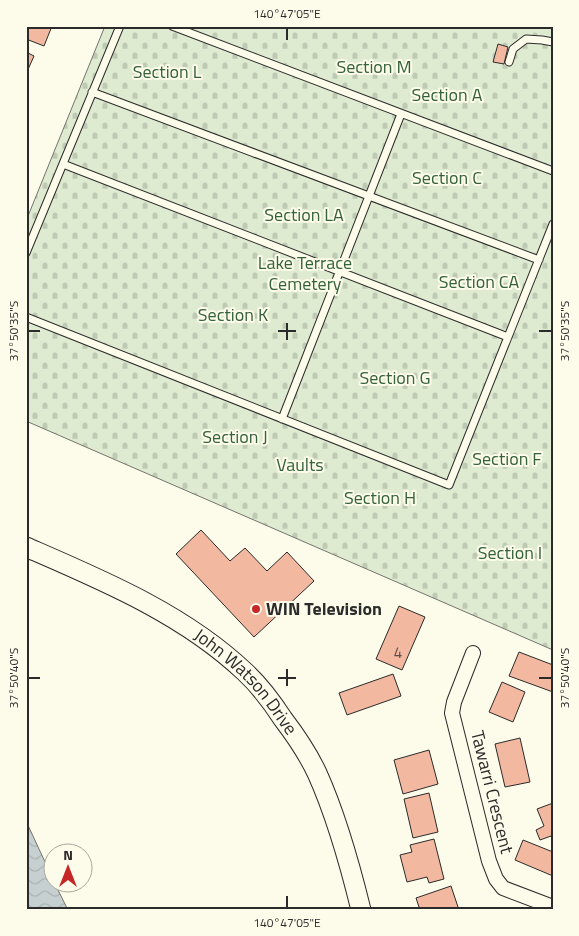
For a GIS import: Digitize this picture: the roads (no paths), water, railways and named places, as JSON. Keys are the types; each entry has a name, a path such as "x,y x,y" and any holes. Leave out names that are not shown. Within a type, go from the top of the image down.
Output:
{"street":[{"name":"John Watson Drive","path":"26,547 74,568 167,615 197,633 246,672 290,727 317,773 350,867 361,910"},
{"name":"Tawarri Crescent","path":"473,653 454,702 452,713 489,861 496,879 503,888 553,907"}],"lane":[{"path":"26,253 120,26"},
{"path":"172,26 553,171"},
{"path":"509,62 513,49 526,39 553,42"},
{"path":"92,92 539,260"},
{"path":"282,419 401,114"},
{"path":"63,164 508,337"},
{"path":"26,317 448,485 553,224"}],"water":[{"path":"26,821 42,855 42,894 60,894 68,910 26,910"}],"place":[{"name":"WIN Television","path":"256,609"}],"park label":[{"name":"Section M","path":"374,67"},
{"name":"Section L","path":"167,72"},
{"name":"Section A","path":"447,95"},
{"name":"Section C","path":"447,178"},
{"name":"Section LA","path":"304,215"},
{"name":"Lake Terrace Cemetery","path":"305,273"},
{"name":"Section CA","path":"479,282"},
{"name":"Section K","path":"233,315"},
{"name":"Section G","path":"395,378"},
{"name":"Section J","path":"235,437"},
{"name":"Section F","path":"507,459"},
{"name":"Vaults","path":"300,465"},
{"name":"Section H","path":"380,498"},
{"name":"Section I","path":"510,553"}]}
